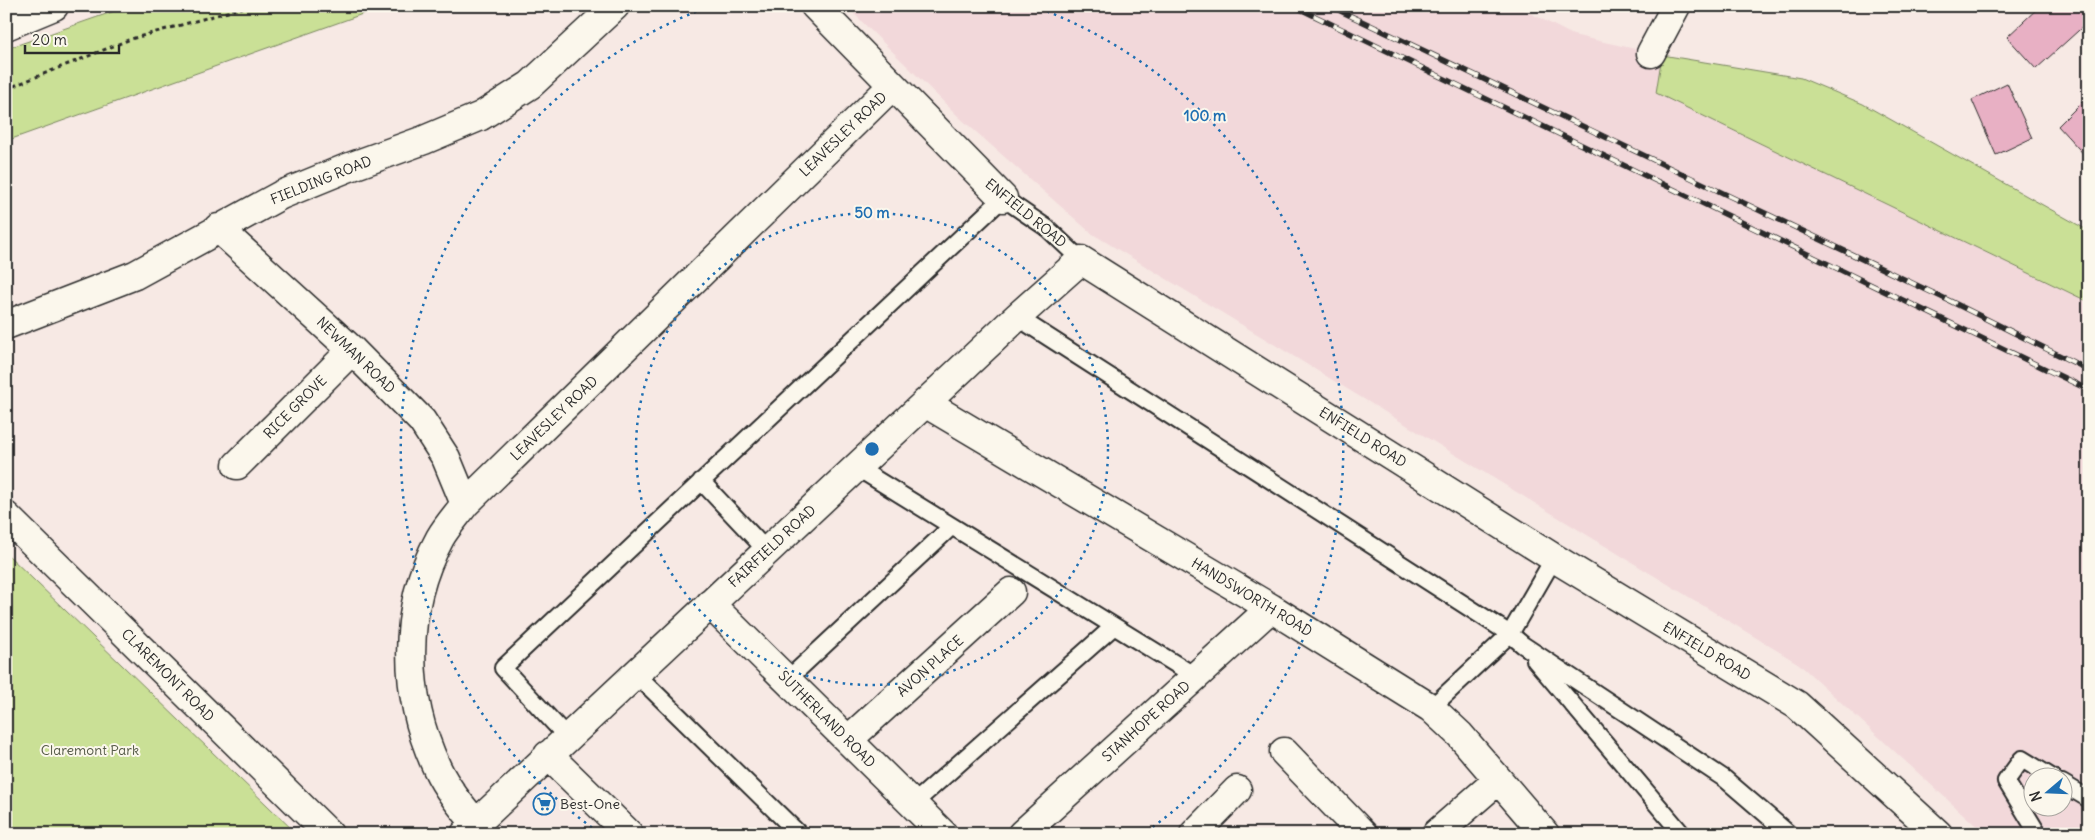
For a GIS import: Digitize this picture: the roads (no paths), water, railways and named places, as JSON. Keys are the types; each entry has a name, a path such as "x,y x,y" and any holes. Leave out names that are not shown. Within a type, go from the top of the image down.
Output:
{"street":[{"path":"6,26 54,6"},
{"name":"FIELDING ROAD","path":"6,326 136,274 281,195 481,116 530,85 615,6"},
{"name":"ENFIELD ROAD","path":"815,6 1003,198"},
{"path":"1651,53 1676,6"},
{"name":"LEAVESLEY ROAD","path":"476,830 437,769 422,729 415,696 410,652 414,612 423,577 441,538 465,504 892,86"},
{"name":"NEWMAN ROAD","path":"218,228 352,350 422,421 446,458 465,504"},
{"name":"ENFIELD ROAD","path":"1081,260 1554,558 1797,705 1938,834"},
{"name":"FAIRFIELD ROAD","path":"476,830 558,746 1016,317 1081,260"},
{"name":"RICE GROVE","path":"237,465 352,350"},
{"name":"HANDSWORTH ROAD","path":"925,403 1271,608 1431,708 1460,735 1545,834"},
{"name":"CLAREMONT ROAD","path":"6,516 329,834"},
{"name":"AVON PLACE","path":"848,740 1011,592"},
{"name":"SUTHERLAND ROAD","path":"710,604 943,834"},
{"name":"STANHOPE ROAD","path":"1022,834 1271,608"},
{"path":"558,746 629,834"},
{"path":"1284,752 1363,834"},
{"path":"1436,834 1498,780"},
{"path":"1194,834 1237,790"}],"lane":[{"name":"ENFIELD ROAD","path":"1003,198 1047,228 1081,260"},
{"path":"558,746 503,668 1003,198"},
{"path":"1016,317 1510,634 1523,645 1725,779 1789,834"},
{"path":"856,468 1113,628 1195,676"},
{"path":"701,482 767,551"},
{"path":"787,680 951,527"},
{"path":"1431,708 1510,634 1554,558"},
{"path":"913,804 1113,628"},
{"path":"1523,645 1682,834"},
{"path":"636,673 799,834"},
{"path":"2022,808 2006,781 2022,759 2037,768"},
{"path":"2072,789 2089,799"},
{"path":"2028,818 2038,834"}],"railway":[{"path":"1294,6 2089,390"},
{"path":"1330,6 1952,302 2089,370"}],"place":[{"name":"Best-One","path":"544,804"}],"park label":[{"name":"Claremont Park","path":"90,750"}]}
